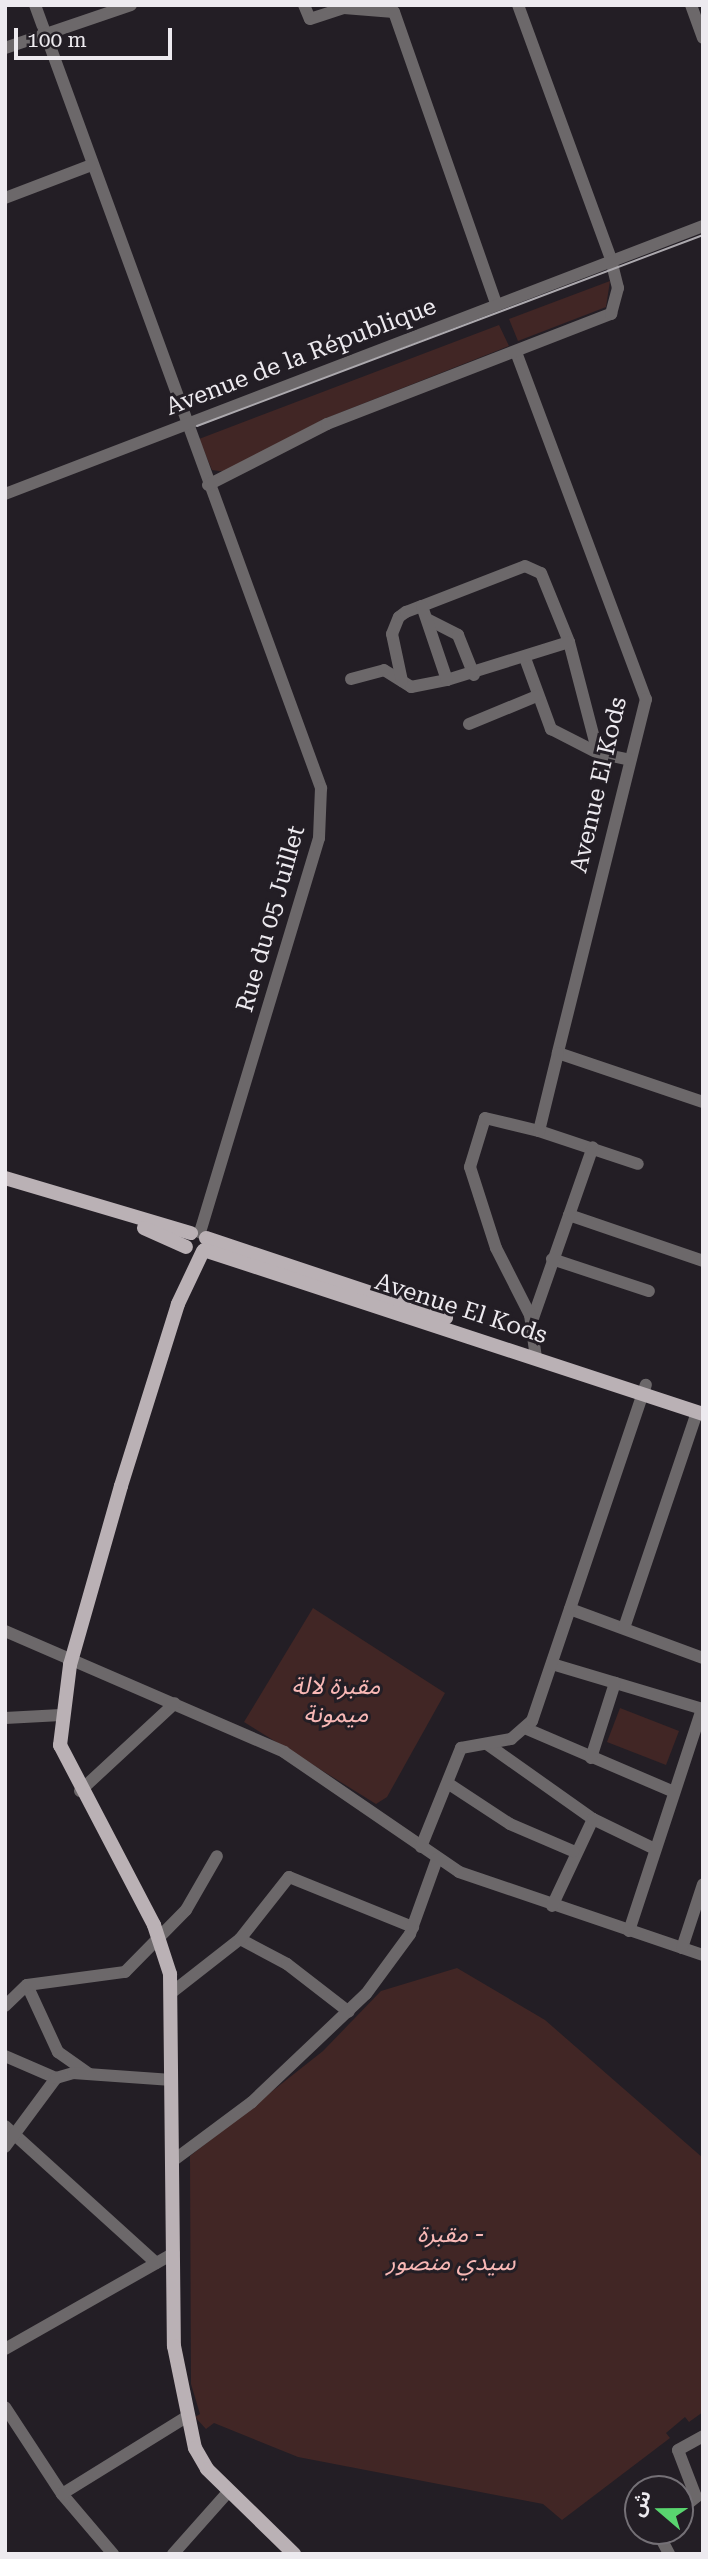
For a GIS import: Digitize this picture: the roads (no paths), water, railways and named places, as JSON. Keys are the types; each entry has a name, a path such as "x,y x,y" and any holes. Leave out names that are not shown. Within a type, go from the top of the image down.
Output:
{"main road":[{"name":"Avenue El Kods","path":"5,1178 701,1410"},
{"path":"197,1243 72,1659 61,1715 64,1760 160,1942 171,1993 175,2355 186,2417 202,2462 294,2554"}],"street":[{"path":"5,48 131,5"},
{"path":"304,5 310,19 345,8 394,12 496,304"},
{"path":"208,485 327,424 611,314 618,288 611,259 518,5"},
{"path":"691,5 703,38"},
{"name":"Rue du 05 Juillet","path":"34,7 208,485 291,699 323,803 319,838 197,1243"},
{"path":"5,198 92,165"},
{"name":"Avenue de la République","path":"5,494 611,259 703,226"},
{"name":"Avenue El Kods","path":"516,352 642,679 645,709 539,1130"},
{"path":"401,681 394,623 422,606 534,565 569,642 598,753"},
{"path":"422,606 447,680"},
{"path":"427,619 458,635 474,675"},
{"path":"351,679 384,670 411,687 474,675 569,642"},
{"path":"525,658 551,729 598,753 630,760"},
{"path":"469,724 537,696"},
{"path":"558,1053 703,1102"},
{"path":"536,1353 532,1322 496,1248 470,1167 485,1118 539,1130 638,1164"},
{"path":"532,1322 593,1147"},
{"path":"569,1215 703,1261"},
{"path":"552,1259 649,1291"},
{"path":"527,1729 552,1664 644,1389"},
{"path":"624,1628 701,1410"},
{"path":"570,1609 703,1658"},
{"path":"5,1631 284,1752 437,1859 552,1906 703,1955"},
{"path":"552,1664 702,1709 629,1931"},
{"path":"591,1758 615,1684"},
{"path":"80,1791 175,1703"},
{"path":"5,1718 61,1715"},
{"path":"421,1847 449,1784 461,1748 488,1744 527,1729 674,1792"},
{"path":"488,1744 593,1819 655,1849"},
{"path":"449,1784 510,1824 573,1851"},
{"path":"552,1906 573,1851 593,1819"},
{"path":"5,2006 27,1985 120,1975 160,1942 205,1885 217,1856"},
{"path":"174,2160 252,2102 349,2012 414,1927 437,1859"},
{"path":"171,1993 240,1939 289,1877 414,1927"},
{"path":"682,1948 703,1886"},
{"path":"240,1939 287,1964 349,2012"},
{"path":"27,1985 58,2052 89,2074"},
{"path":"5,2056 56,2078 89,2074 172,2080"},
{"path":"5,2147 9,2131 56,2078"},
{"path":"9,2131 156,2263"},
{"path":"5,2349 174,2253"},
{"path":"5,2407 62,2494 113,2554"},
{"path":"62,2494 186,2417"},
{"path":"688,2475 678,2450 703,2436"},
{"path":"173,2554 229,2491"}],"tram line":[{"path":"197,426 703,235"}],"park label":[{"name":"مقبرة لالة ميمونة","path":"336,1701"},
{"name":"مقبرة - سيدي منصور","path":"451,2249"}]}
